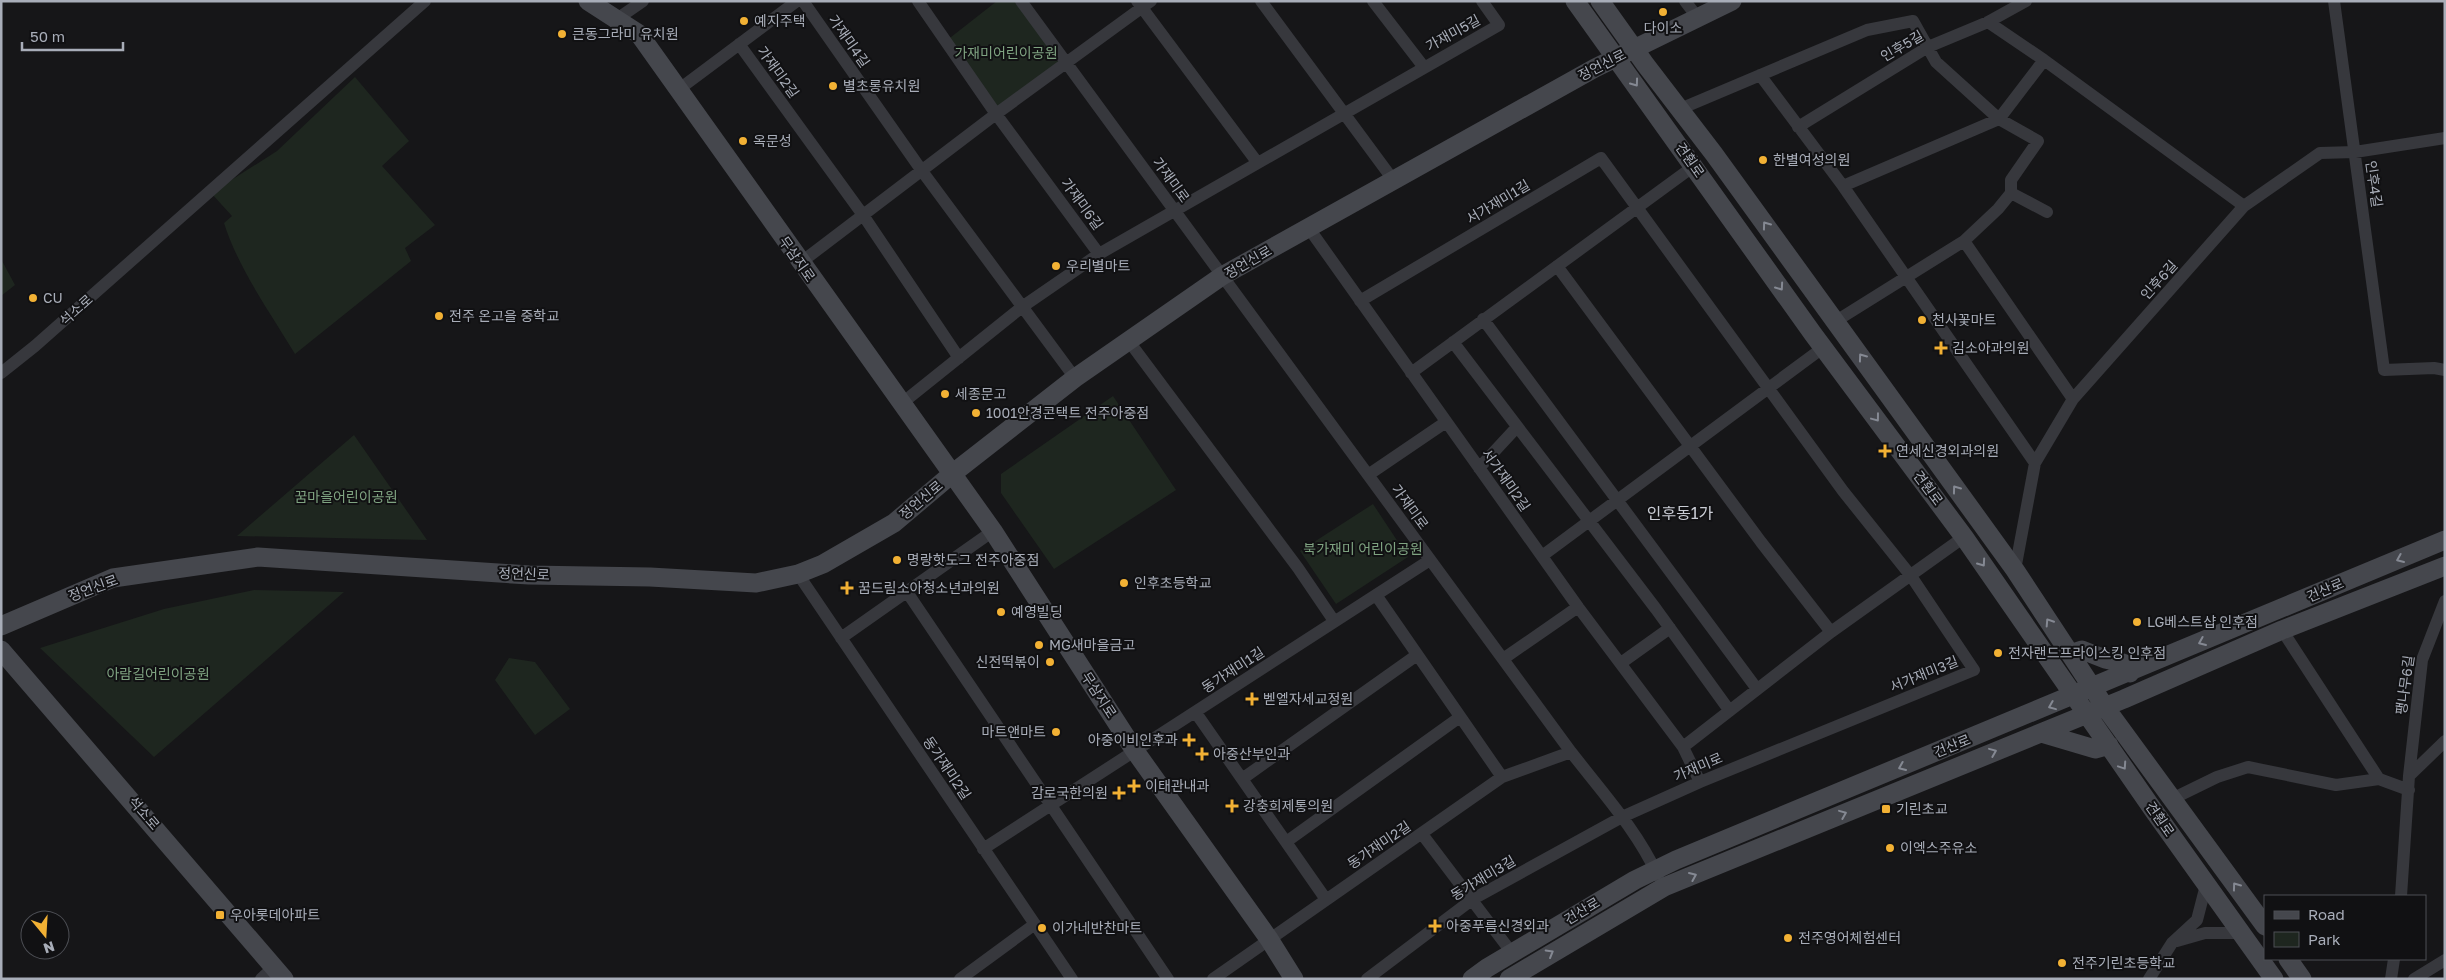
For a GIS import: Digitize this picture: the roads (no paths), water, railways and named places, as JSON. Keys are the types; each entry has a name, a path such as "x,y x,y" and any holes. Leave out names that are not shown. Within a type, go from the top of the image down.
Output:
{"street":[{"name":"석소로","path":"1,373 149,246 425,1"},
{"name":"무삼지로","path":"588,1 639,34 800,263 993,531 1135,751 1268,939 1294,979"},
{"path":"617,19 642,1"},
{"name":"가재미2길","path":"678,90 797,1"},
{"name":"가재미4길","path":"803,1 922,171 1022,307"},
{"path":"918,1 996,114"},
{"name":"가재미로","path":"1021,1 1571,752 1622,817 1700,782 1863,715"},
{"path":"1261,1 1394,181"},
{"name":"가재미5길","path":"1374,1 1423,66"},
{"name":"가재미5길","path":"1174,210 1423,66 1499,25 1482,1"},
{"name":"견훤로","path":"1575,1 1824,347 1964,537 2206,885 2274,979"},
{"name":"견훤로","path":"1600,1 1836,321 2015,570 2105,707 2264,925"},
{"path":"1685,1 1698,18"},
{"name":"정언신로","path":"1,626 113,578 258,557 529,574 650,577 756,583 798,574 822,564 894,523 952,474 1075,378 1222,276 1616,58 1732,1"},
{"name":"인후5길","path":"1798,127 1928,47 1988,22 2026,1"},
{"name":"인후4길","path":"2334,1 2384,370 2434,368 2445,370"},
{"path":"800,263 996,114 1067,64 1143,4 1193,77 1257,162"},
{"path":"1680,109 1867,30 1913,21 1936,62 1999,119 2038,141 2011,180 2011,194 1964,241 1836,321"},
{"path":"1988,22 2044,60 2244,206"},
{"name":"가재미2길","path":"739,44 863,215"},
{"path":"1843,186 1999,119 2044,60"},
{"path":"1760,75 1843,186 2035,463"},
{"name":"가재미6길","path":"996,114 1099,254"},
{"name":"인후6길","path":"2015,570 2035,463 2073,399 2244,206 2320,153 2355,152 2445,138"},
{"name":"서가재미1길","path":"1360,301 1601,158 1768,388"},
{"path":"1411,372 1635,207 1694,166"},
{"path":"2011,194 2047,212"},
{"name":"가재미6길","path":"901,404 1022,307 1099,254 1174,210"},
{"path":"863,215 959,358"},
{"path":"1308,227 1446,422 1368,475"},
{"path":"1964,241 2073,399"},
{"path":"1557,266 1760,542 1831,632"},
{"path":"1022,307 1075,378"},
{"path":"1483,319 1682,585 1757,689"},
{"path":"1128,340 1298,568 1334,621"},
{"path":"1453,342 1590,521 1729,710"},
{"path":"1542,556 1824,347"},
{"name":"서가재미3길","path":"1768,388 1843,491 1911,576 1974,670 1863,715"},
{"name":"서가재미2길","path":"1446,422 1578,607 1622,663"},
{"path":"1479,468 1517,427"},
{"path":"841,638 993,531"},
{"path":"1683,747 1831,632 1964,537"},
{"name":"건산로","path":"1472,979 1635,880 1656,870 2445,540"},
{"name":"동가재미1길","path":"983,848 1196,713 1430,560"},
{"name":"건산로","path":"1509,979 1664,887 2105,707 2282,630 2445,566"},
{"name":"동가재미2길","path":"798,574 1072,979"},
{"path":"906,592 1109,889 1168,979"},
{"path":"1376,595 1502,777"},
{"name":"팽나무6길","path":"2401,895 2409,776 2422,660 2445,601"},
{"path":"1503,659 1578,607"},
{"path":"1670,628 1622,663 1683,747 1700,782"},
{"path":"2282,630 2379,779 2409,790"},
{"name":"석소로","path":"1,650 280,972"},
{"path":"2070,654 2082,650 2105,659 2123,662 2130,673"},
{"path":"1242,779 1417,655"},
{"path":"1196,713 1325,898"},
{"path":"1286,842 1460,717"},
{"path":"2041,733 2094,749 2109,745"},
{"path":"2409,776 2445,741"},
{"name":"동가재미2길","path":"1212,979 1325,898 1422,834 1502,777 1571,752"},
{"name":"견훤로","path":"2172,799 2217,777 2248,767 2336,785 2379,779"},
{"path":"1622,817 1645,848 1664,887"},
{"name":"동가재미3길","path":"1367,979 1473,899 1622,817"},
{"path":"1422,834 1512,953"},
{"path":"2149,979 2172,943 2195,922 2206,885"},
{"path":"2195,922 2203,934"},
{"path":"960,979 1035,924"},
{"path":"2172,943 2203,934 2240,933"},
{"path":"2289,960 2302,979"},
{"path":"2391,979 2394,960"},
{"path":"2414,979 2445,960"},
{"path":"261,979 280,972"}],"place":[{"name":"다이소","path":"1663,12"},
{"name":"예지주택","path":"744,21"},
{"name":"큰동그라미 유치원","path":"562,34"},
{"name":"별초롱유치원","path":"833,86"},
{"name":"옥문성","path":"743,141"},
{"name":"한별여성의원","path":"1763,160"},
{"name":"우리별마트","path":"1056,266"},
{"name":"CU","path":"33,298"},
{"name":"전주 온고을 중학교","path":"439,316"},
{"name":"천사꽃마트","path":"1922,320"},
{"name":"김소아과의원","path":"1941,348"},
{"name":"세종문고","path":"945,394"},
{"name":"1001안경콘택트 전주아중점","path":"976,413"},
{"name":"연세신경외과의원","path":"1885,451"},
{"name":"명랑핫도그 전주아중점","path":"897,560"},
{"name":"인후초등학교","path":"1124,583"},
{"name":"꿈드림소아청소년과의원","path":"847,588"},
{"name":"예영빌딩","path":"1001,612"},
{"name":"LG베스트샵 인후점","path":"2137,622"},
{"name":"MG새마을금고","path":"1039,645"},
{"name":"전자랜드프라이스킹 인후점","path":"1998,653"},
{"name":"신전떡볶이","path":"1050,662"},
{"name":"벧엘자세교정원","path":"1252,699"},
{"name":"마트앤마트","path":"1056,732"},
{"name":"아중이비인후과","path":"1189,740"},
{"name":"아중산부인과","path":"1202,754"},
{"name":"이태관내과","path":"1134,786"},
{"name":"감로국한의원","path":"1119,793"},
{"name":"강충희제통의원","path":"1232,806"},
{"name":"기린초교","path":"1886,809"},
{"name":"이엑스주유소","path":"1890,848"},
{"name":"우아롯데아파트","path":"220,915"},
{"name":"아중푸름신경외과","path":"1435,926"},
{"name":"이가네반찬마트","path":"1042,928"},
{"name":"전주영어체험센터","path":"1788,938"},
{"name":"전주기린초등학교","path":"2062,963"}],"district":[{"name":"인후동1가","path":"1680,513"}],"park label":[{"name":"가재미어린이공원","path":"1006,53"},
{"name":"꿈마을어린이공원","path":"346,497"},
{"name":"북가재미 어린이공원","path":"1363,549"},
{"name":"아람길어린이공원","path":"158,674"}]}
